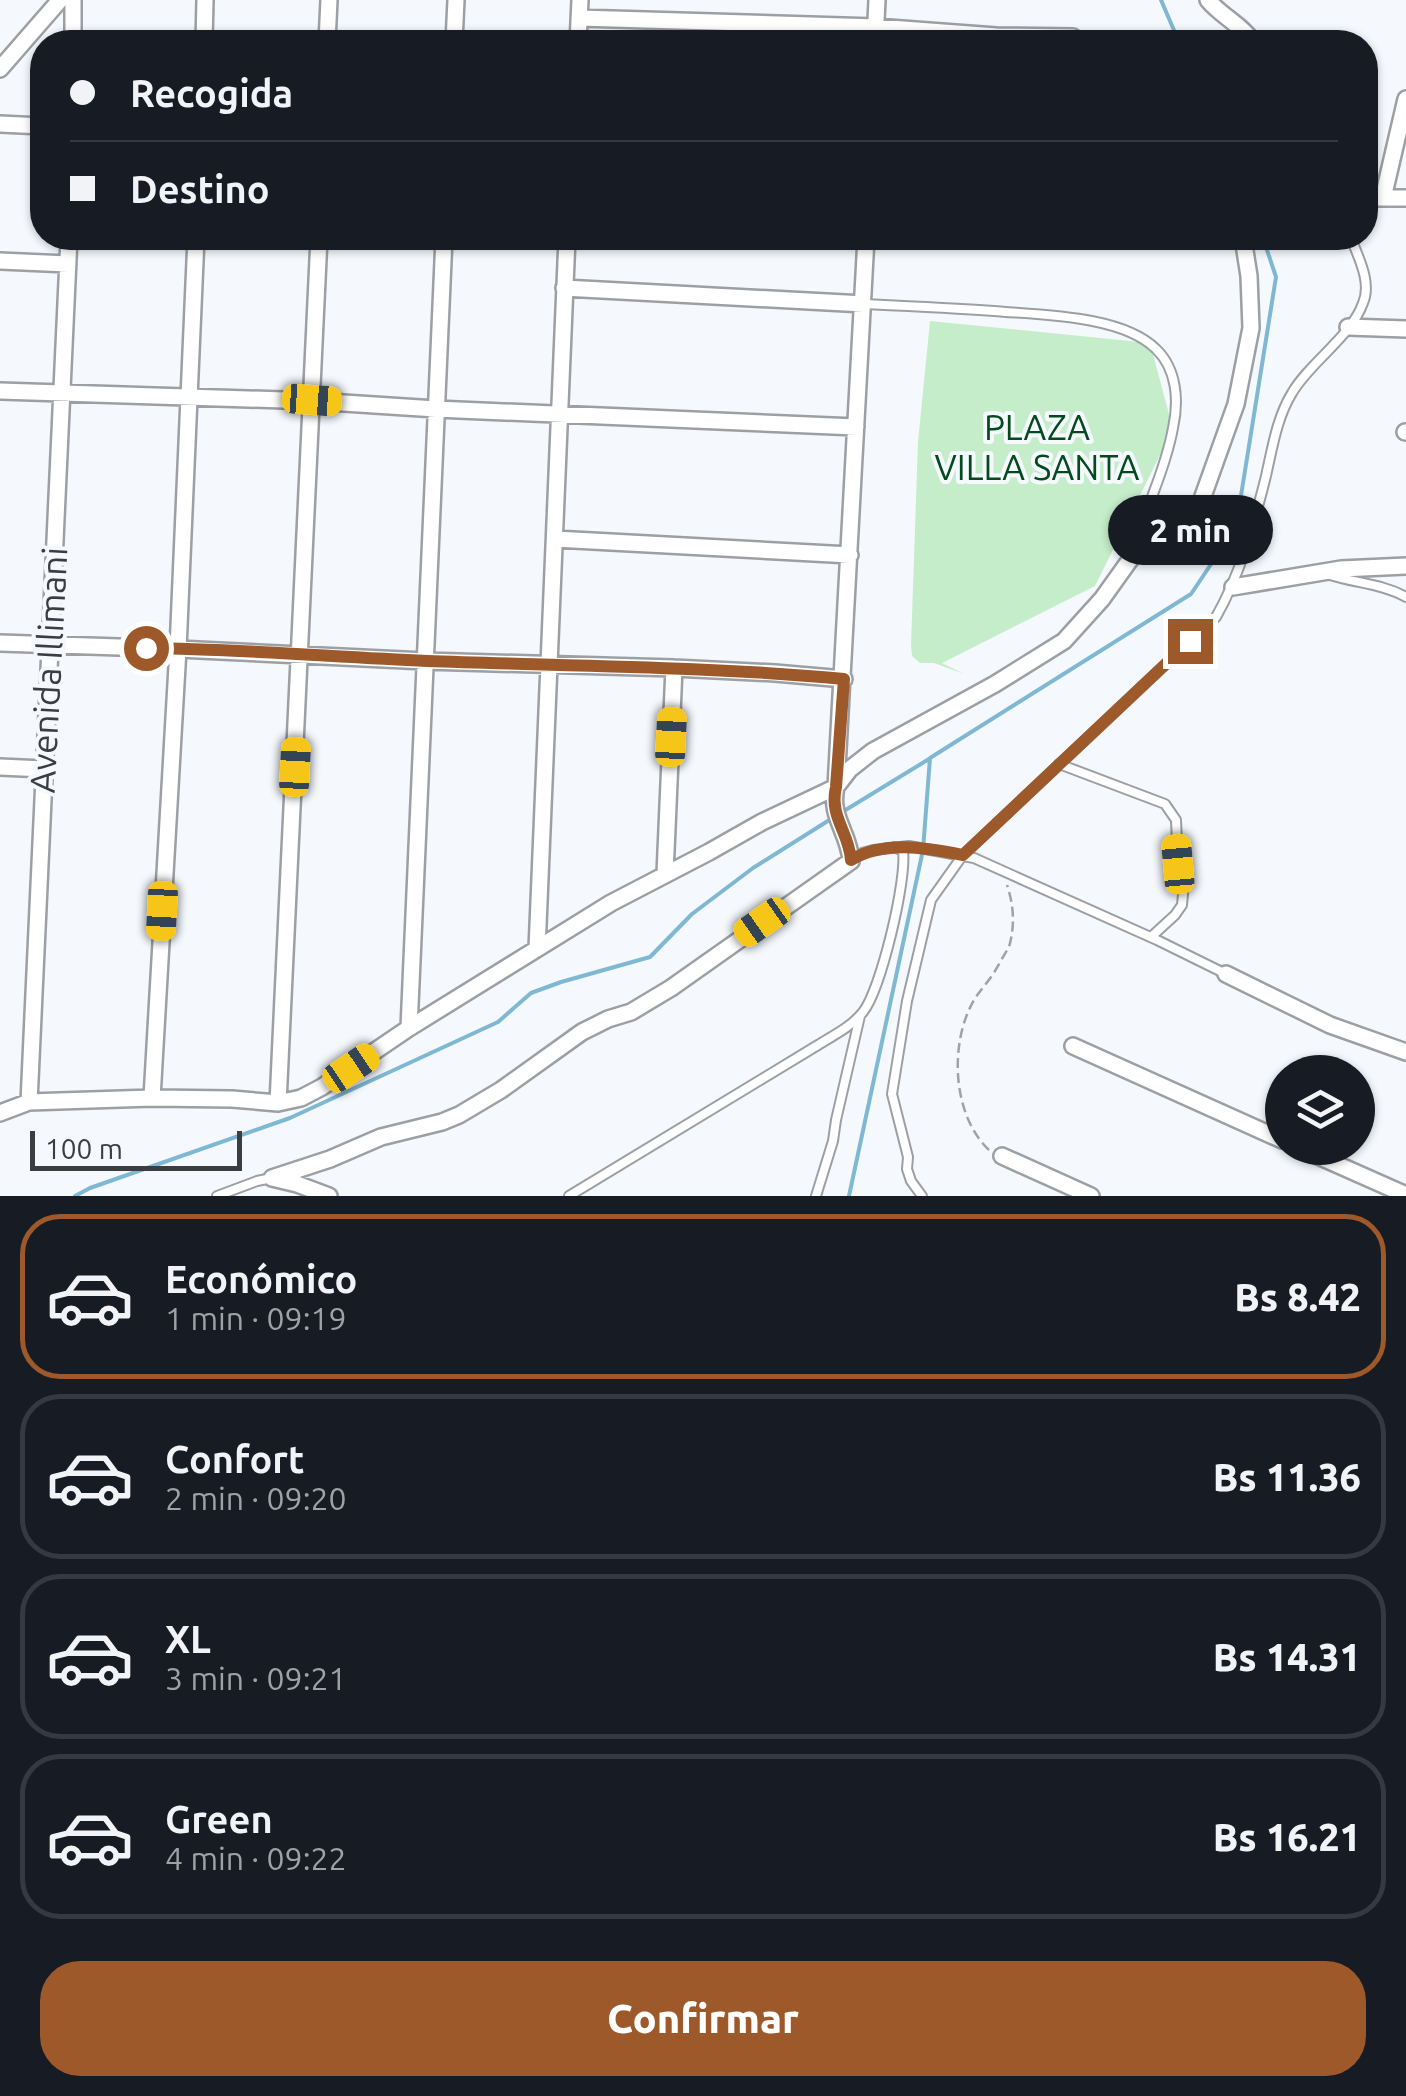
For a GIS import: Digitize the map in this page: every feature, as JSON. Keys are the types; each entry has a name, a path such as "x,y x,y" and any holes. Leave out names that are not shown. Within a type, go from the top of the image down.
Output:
{"street":[{"path":"34,30 60,0"},
{"path":"73,0 73,30"},
{"path":"204,30 205,0"},
{"path":"328,30 329,0"},
{"path":"455,30 456,0"},
{"path":"578,30 580,0"},
{"path":"876,30 877,0"},
{"path":"1208,0 1243,30"},
{"path":"579,18 789,30"},
{"path":"0,69 30,34"},
{"path":"1383,198 1406,100"},
{"path":"0,124 30,125"},
{"path":"1378,198 1406,198"},
{"name":"Avenida Illimani","path":"29,1102 69,250"},
{"path":"152,1098 195,250"},
{"path":"278,1103 318,250"},
{"path":"409,1028 443,250"},
{"path":"537,948 566,250"},
{"path":"272,1178 347,1153 381,1137 460,1115 582,1032 632,1012 671,988 851,860 842,826 835,817 834,798 844,679 866,250"},
{"path":"0,1113 29,1102 152,1098 278,1103 301,1098 611,902 836,787 850,768 872,751 995,684 1064,641 1102,599 1132,557 1144,550 1169,547 1184,534 1202,499 1236,404 1251,328 1245,250"},
{"path":"0,261 68,264"},
{"path":"564,288 864,304"},
{"path":"1348,327 1406,329"},
{"path":"0,391 312,400 856,427"},
{"path":"555,539 850,555"},
{"path":"1233,587 1341,568 1406,566"},
{"path":"0,643 674,668 844,679"},
{"path":"666,874 674,668"},
{"path":"0,767 44,769"},
{"path":"1226,974 1330,1025 1406,1052"},
{"path":"1073,1046 1265,1132"},
{"path":"1002,1156 1090,1196"},
{"path":"1338,1165 1406,1195"},
{"path":"272,1178 330,1196"}],"lane":[{"path":"922,1196 911,1181 892,1094 907,1001 932,900 963,855 1216,617 1233,587 1279,422 1292,392 1358,315 1366,299 1364,272 1355,250"},
{"path":"864,304 1068,317 1122,330 1157,349 1172,375 1175,416 1138,536 1139,553"},
{"path":"1322,572 1392,588 1406,597"},
{"path":"1060,764 1165,804 1176,820 1178,864 1184,883 1182,905 1150,937"},
{"path":"851,860 862,854 909,846 963,855 1226,974"},
{"path":"569,1196 860,1016 878,982 904,877 903,851 894,847"},
{"path":"816,1196 833,1141 860,1016"},
{"path":"217,1196 272,1178"}],"path":[{"path":"1001,870 1012,900 1012,936 968,1011 958,1059 960,1088 970,1124 985,1147 1002,1156"}],"green space":[{"name":"PLAZA VILLA SANTA","path":"930,321 1150,343 1173,429 1095,586 942,663 964,674 934,663 920,663 912,656 918,442"}],"waterway":[{"path":"1161,0 1174,30"},
{"path":"849,1196 923,850 930,758 1191,594 1236,527 1276,277 1267,250"},
{"path":"839,814 929,759"},
{"path":"75,1196 290,1118 498,1022 531,993 650,957 692,914 753,868 831,819"}],"route":[{"path":"146,648 674,668 844,679 834,798 835,817 842,826 851,860 873,850 909,846 963,855 1190,641"}]}
